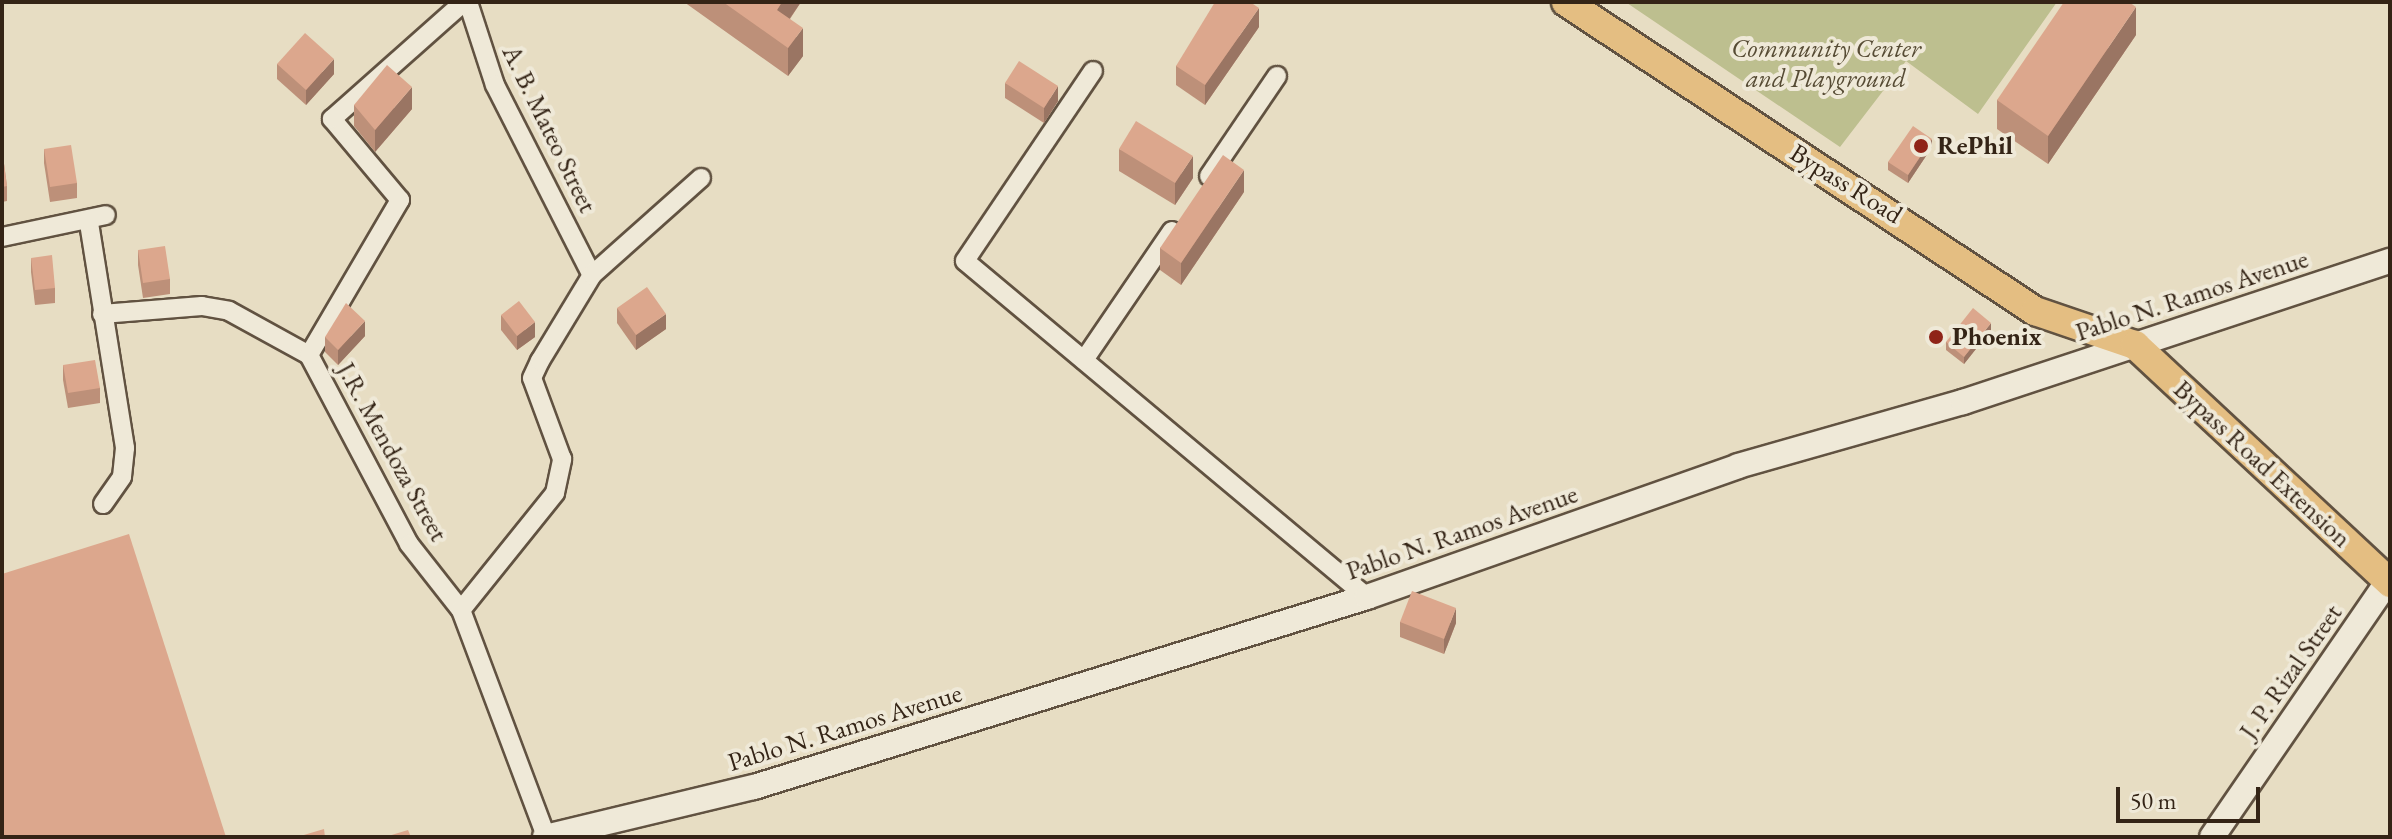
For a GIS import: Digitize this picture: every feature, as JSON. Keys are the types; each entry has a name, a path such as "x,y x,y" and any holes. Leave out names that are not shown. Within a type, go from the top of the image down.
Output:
{"main road":[{"name":"Bypass Road","path":"1566,2 2035,311 2135,345"},
{"name":"Bypass Road Extension","path":"2135,345 2389,580"}],"street":[{"name":"A. B. Mateo Street","path":"466,2 495,85 592,275"},
{"path":"102,314 202,306 229,311 309,355 400,200 332,119 466,2"},
{"path":"1093,71 965,261 1367,597"},
{"path":"1198,192 1277,76"},
{"path":"461,610 555,493 562,459 532,378 592,275 701,178"},
{"path":"1084,360 1180,218"},
{"path":"2,237 97,219 102,314 125,448 122,477 103,504"},
{"name":"Pablo N. Ramos Avenue","path":"546,837 754,787 1367,597 1738,466 2135,345 2390,261"},
{"name":"J.R. Mendoza Street","path":"309,355 409,544 461,610 546,837"},
{"name":"J. P. Rizal Street","path":"2212,837 2389,580"}],"green space":[{"name":"Community Center and Playground","path":"2057,2 1978,114 1906,61 1840,147 1627,3"}],"building":[{"path":"723,2 782,2 777,10 803,28 788,48"},
{"path":"1215,2 1250,2 1259,8 1205,85 1176,66"},
{"path":"2064,2 2129,2 2136,7 2048,136 1997,100"},
{"path":"305,33 334,59 306,90 277,64"},
{"path":"1019,61 1058,86 1044,108 1005,83"},
{"path":"387,65 412,87 375,130 354,105"},
{"path":"1136,121 1193,156 1175,183 1119,149"},
{"path":"1913,126 1932,139 1908,175 1888,162"},
{"path":"71,145 77,183 50,187 44,149"},
{"path":"2,149 7,186 2,187"},
{"path":"1223,155 1244,170 1181,263 1160,248"},
{"path":"165,246 170,279 143,283 138,250"},
{"path":"52,255 55,288 35,290 31,258"},
{"path":"647,287 666,314 636,335 617,308"},
{"path":"519,301 535,322 517,336 501,315"},
{"path":"346,303 365,321 338,350 325,337"},
{"path":"1973,308 1991,323 1964,357 1946,342"},
{"path":"95,360 100,388 68,393 63,365"},
{"path":"129,534 226,837 2,837 2,574"},
{"path":"1412,591 1456,608 1444,639 1400,622"},
{"path":"324,829 325,837 297,837"},
{"path":"408,830 411,837 385,837"}],"place":[{"name":"RePhil","path":"1921,146"},
{"name":"Phoenix","path":"1936,337"}]}
